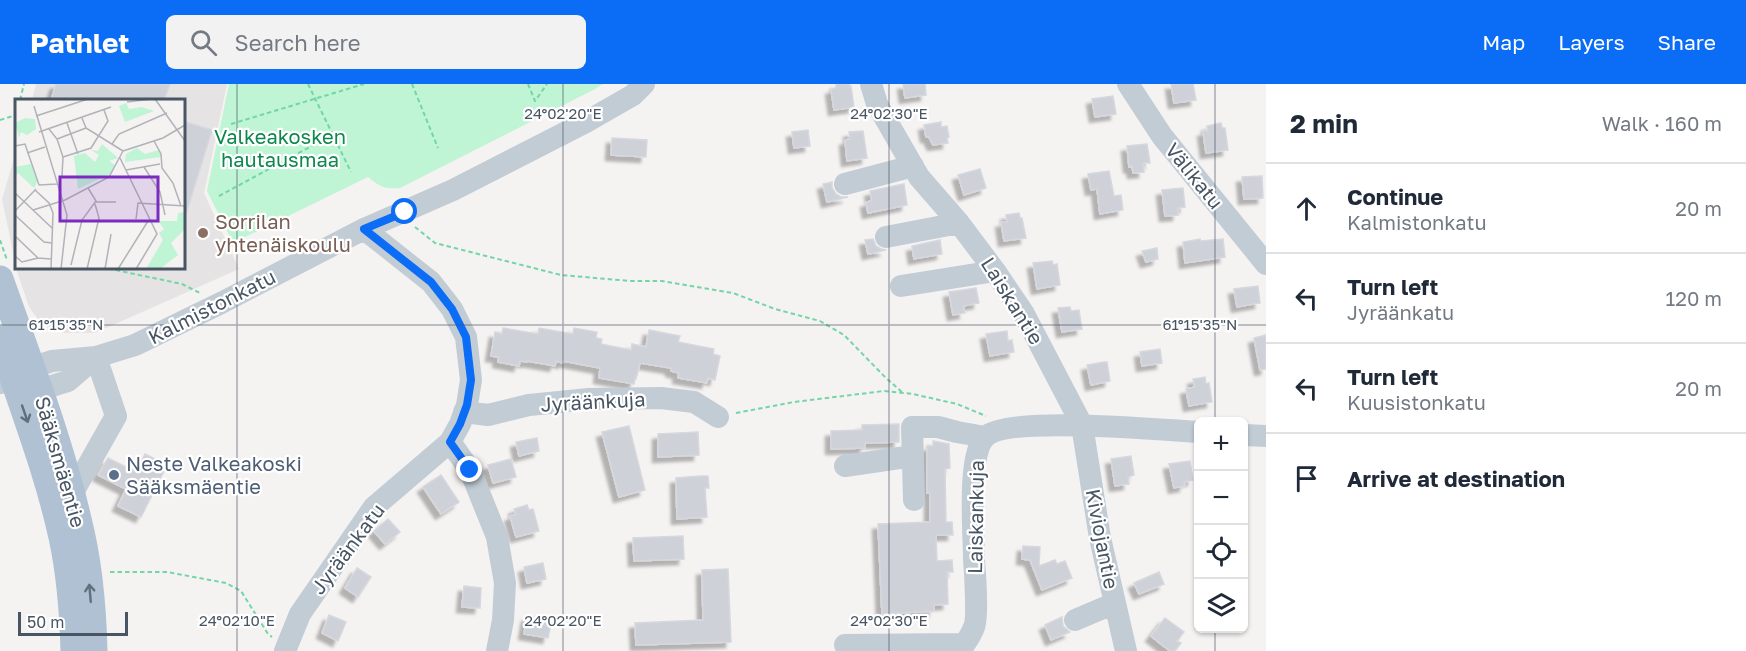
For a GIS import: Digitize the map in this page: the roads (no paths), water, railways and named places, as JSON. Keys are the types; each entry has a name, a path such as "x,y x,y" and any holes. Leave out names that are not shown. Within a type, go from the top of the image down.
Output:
{"main road":[{"name":"Sääksmäentie","path":"0,279 21,380"},
{"name":"Sääksmäentie","path":"0,339 63,462 62,538 68,574 74,651"},
{"name":"Sääksmäentie","path":"62,497 79,521 90,583 94,651"}],"street":[{"name":"Kalmistonkatu","path":"21,380 68,381 96,357 135,345 222,303 364,229 453,190 586,122 633,95 644,84"},
{"name":"Laiskantie","path":"871,84 877,104 920,177 959,223 1024,314 1082,425"},
{"name":"Välikatu","path":"1128,84 1162,136 1266,264"},
{"path":"845,184 914,166"},
{"path":"886,237 959,223"},
{"name":"Jyräänkatu","path":"286,649 300,614 374,507 450,442 467,405 471,380 466,337 452,309 431,282 364,229"},
{"path":"901,286 995,271"},
{"path":"62,497 116,416 96,357"},
{"name":"Jyräänkuja","path":"464,412 488,415 539,404 589,399 662,398 694,402 718,417"},
{"path":"1082,425 1194,432"},
{"name":"Laiskankuja","path":"967,640 973,479 976,452 986,426 1001,430 1030,426 1082,425"},
{"name":"Kiviojantie","path":"1082,425 1100,538 1126,651"},
{"path":"914,500 912,427 938,427 957,432 986,426"},
{"path":"1248,435 1266,436"},
{"path":"450,442 470,470 497,537 505,583 503,620 497,651"},
{"path":"845,466 913,456"},
{"path":"1075,620 1115,603"},
{"path":"844,645 967,640"}],"place":[{"name":"Sorrilan yhtenäiskoulu","path":"203,233"},
{"name":"Neste Valkeakoski Sääksmäentie","path":"114,475"}],"park label":[{"name":"Valkeakosken hautausmaa","path":"280,148"}]}
